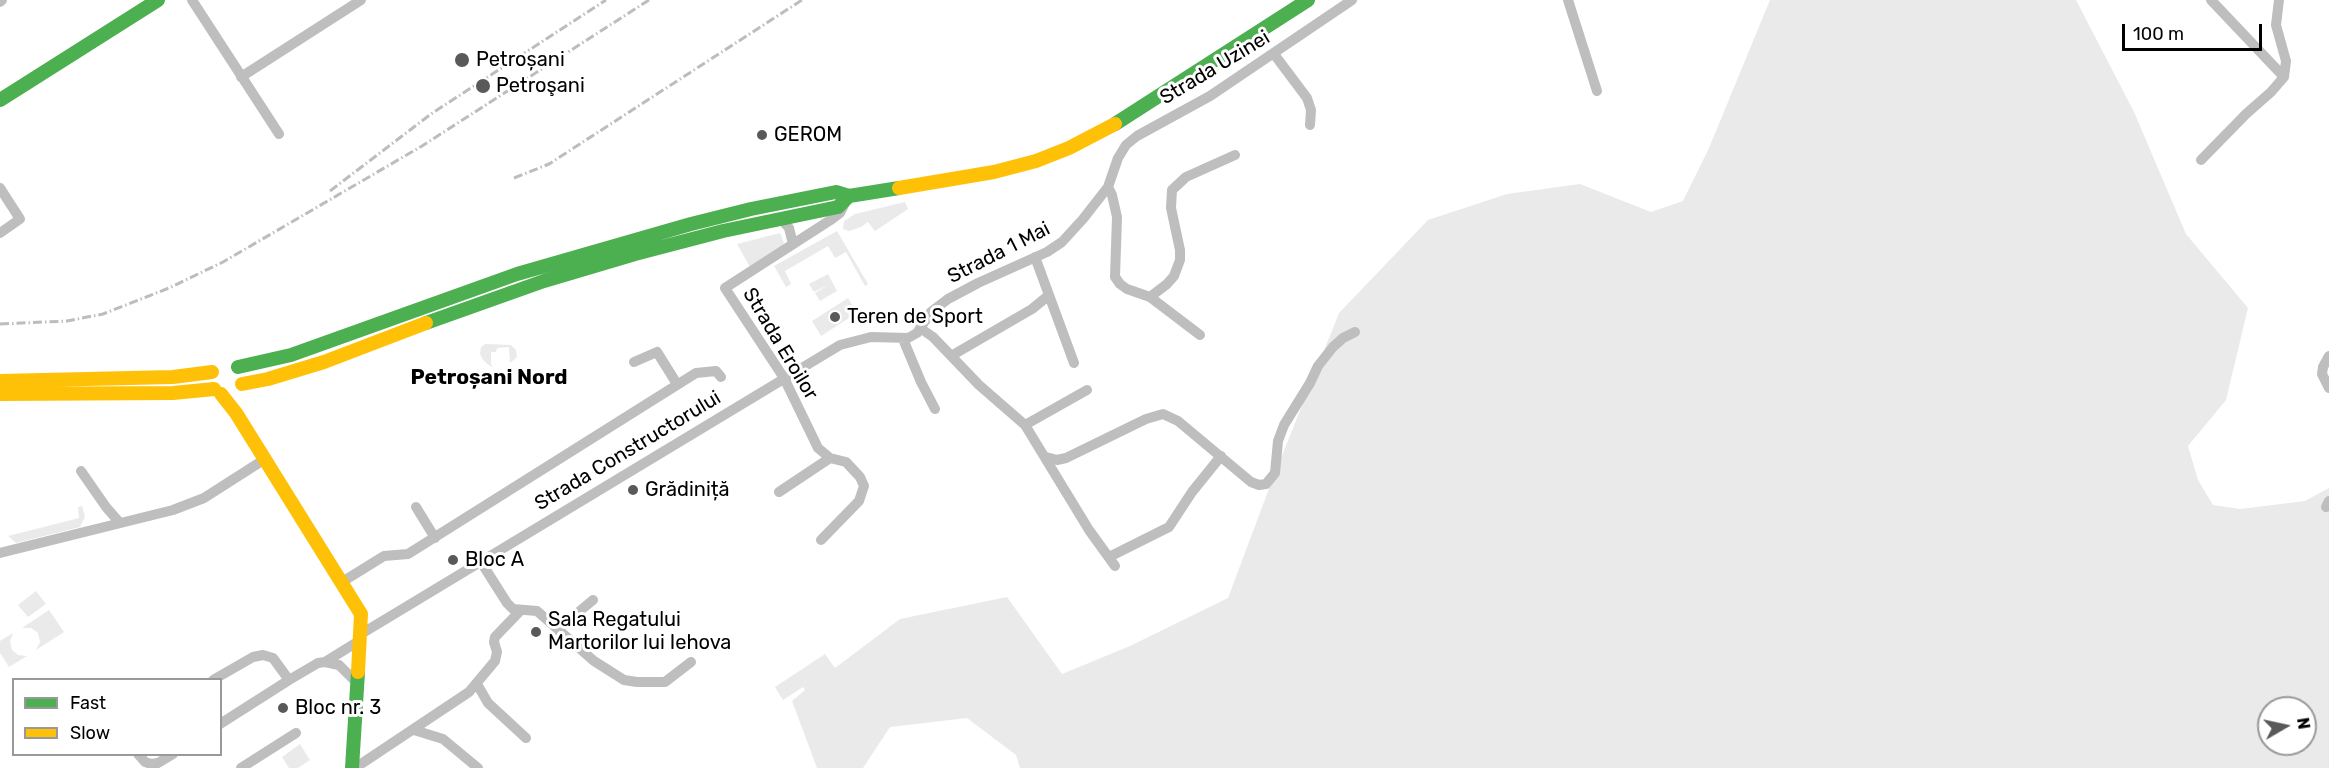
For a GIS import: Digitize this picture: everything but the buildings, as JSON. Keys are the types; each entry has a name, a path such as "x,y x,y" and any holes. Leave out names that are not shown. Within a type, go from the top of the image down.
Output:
{"main road":[{"path":"0,100 158,0"},
{"path":"354,768 352,741 361,614 266,459 236,413 211,382 212,372 217,366 224,363 238,367 309,349 476,288 561,261 721,216 836,192 849,196 994,172 1054,154 1120,121 1308,0"},
{"path":"0,394 218,391 230,394 239,388 324,362 481,302 635,254 780,218 838,207 849,196"},
{"path":"476,288 481,302"},
{"path":"236,413 242,374 238,367"},
{"path":"0,381 173,377 212,372"}],"street":[{"path":"192,0 279,134"},
{"path":"241,77 361,0"},
{"name":"Strada Uzinei","path":"1110,182 1118,158 1126,145 1137,136 1210,96 1352,0"},
{"path":"1568,0 1596,91"},
{"path":"2211,0 2284,76"},
{"path":"2201,160 2271,92 2284,76 2286,61 2276,25 2279,0"},
{"path":"1274,54 1307,98 1311,110 1310,125"},
{"path":"1150,297 1174,276 1180,260 1171,208 1172,190 1186,177 1236,155"},
{"path":"1110,182 1117,217 1115,278 1127,289 1150,297 1200,335"},
{"name":"Strada 1 Mai","path":"920,328 931,312 948,299 1047,252 1070,235 1110,182"},
{"path":"0,188 20,219 0,233"},
{"name":"Strada Eroilor","path":"820,540 859,501 864,486 860,477 846,462 830,458 818,448 784,378 725,288 840,213 849,196"},
{"path":"780,218 789,228 793,244"},
{"path":"1035,257 1074,363"},
{"path":"951,356 1032,309 1048,296"},
{"path":"935,409 903,339 913,336 920,328 933,337 1025,425 1089,530 1112,562 1169,527 1192,492 1221,456"},
{"path":"1046,457 1057,460 1066,458 1146,419 1163,414 1178,421 1251,482 1259,485 1271,480 1275,473 1278,441 1284,425 1328,352 1343,338 1355,333"},
{"name":"Strada Constructorului","path":"222,723 314,665 325,662 481,562 784,378 850,341 878,336 903,339"},
{"path":"634,362 657,352 677,384"},
{"path":"2329,356 2322,374 2329,388"},
{"path":"342,582 384,556 408,554 696,373 716,370 721,377"},
{"path":"1025,425 1087,390"},
{"path":"779,492 830,458"},
{"path":"0,553 173,510 204,498 266,459"},
{"path":"81,471 120,523"},
{"path":"416,507 435,538"},
{"path":"481,562 513,609 537,611 594,661 624,680 665,682 691,662"},
{"path":"557,630 593,600"},
{"path":"354,768 414,730 477,684 495,661 495,637 517,617 521,610"},
{"path":"216,678 262,654 273,658 289,680"},
{"path":"325,662 339,665 356,682"},
{"path":"477,684 488,703 526,738"},
{"path":"414,730 442,740 478,768"},
{"path":"241,768 296,733"},
{"path":"140,756 145,762 151,764 158,763 170,756"}],"shaded area":[{"path":"1770,0 2076,0 2134,112 2186,234 2248,308 2226,400 2188,446 2198,480 2213,505 2240,509 2305,501 2329,488 2329,768 1020,768 1016,755 967,718 890,727 863,768 817,768 792,701 805,690 803,687 783,700 775,687 825,654 835,668 900,619 1007,597 1062,674 1130,646 1228,598 1339,313 1428,220 1507,194 1580,184 1651,212 1683,201 1709,148"},
{"path":"905,202 908,209 875,231 868,222 849,231 843,229 844,221 855,214"},
{"path":"837,231 868,284 865,286 846,252 835,258 828,246 785,271 791,284 786,287 774,266"},
{"path":"780,233 784,243 780,249 750,267 737,244"},
{"path":"828,274 837,291 820,301 815,293 828,285 814,292 809,284"},
{"name":"Teren de Sport","path":"848,298 857,313 821,336 812,321"},
{"path":"485,344 511,345 516,350 517,357 510,363 509,347 497,348 496,352 491,352 491,365 494,367 490,366 480,354 481,347"},
{"path":"82,506 85,517 80,527 16,543 8,536 79,518 78,507"},
{"path":"36,591 46,604 28,617 18,605"},
{"path":"49,610 64,632 36,650 40,642 38,633 31,628 22,628"},
{"path":"13,633 10,641 12,650 18,655 27,656 9,667 0,653 0,641"},
{"path":"300,744 310,760 298,768 289,768 282,757"}],"railway":[{"path":"330,191 431,114 606,0"},
{"path":"0,324 67,321 103,314 169,288 223,262 422,146 649,0"},
{"path":"514,178 549,164 802,0"}],"traffic: fast":[{"path":"0,100 158,0"},
{"path":"1115,124 1308,0"},
{"path":"238,367 291,355 517,274 691,224 836,192 849,196 899,188"},
{"path":"426,323 544,281 635,254 723,231 838,207 849,196"},
{"path":"352,768 358,672"}],"traffic: slow":[{"path":"899,188 994,172 1036,161 1069,148 1115,124"},
{"path":"242,384 268,379 324,362 426,323"},
{"path":"0,381 173,377 212,372"},
{"path":"0,394 173,393 214,389"},
{"path":"221,394 236,413 361,614 358,672"}],"place":[{"name":"Petroșani","path":"462,60"},
{"name":"Petroşani","path":"483,86"},
{"name":"GEROM","path":"762,135"},
{"name":"Teren de Sport","path":"835,317"},
{"name":"Grădiniță","path":"633,490"},
{"name":"Bloc A","path":"453,560"},
{"name":"Sala Regatului Martorilor lui Iehova","path":"536,632"},
{"name":"Bloc nr. 3","path":"283,708"}],"district":[{"name":"Petroșani Nord","path":"489,378"}]}
